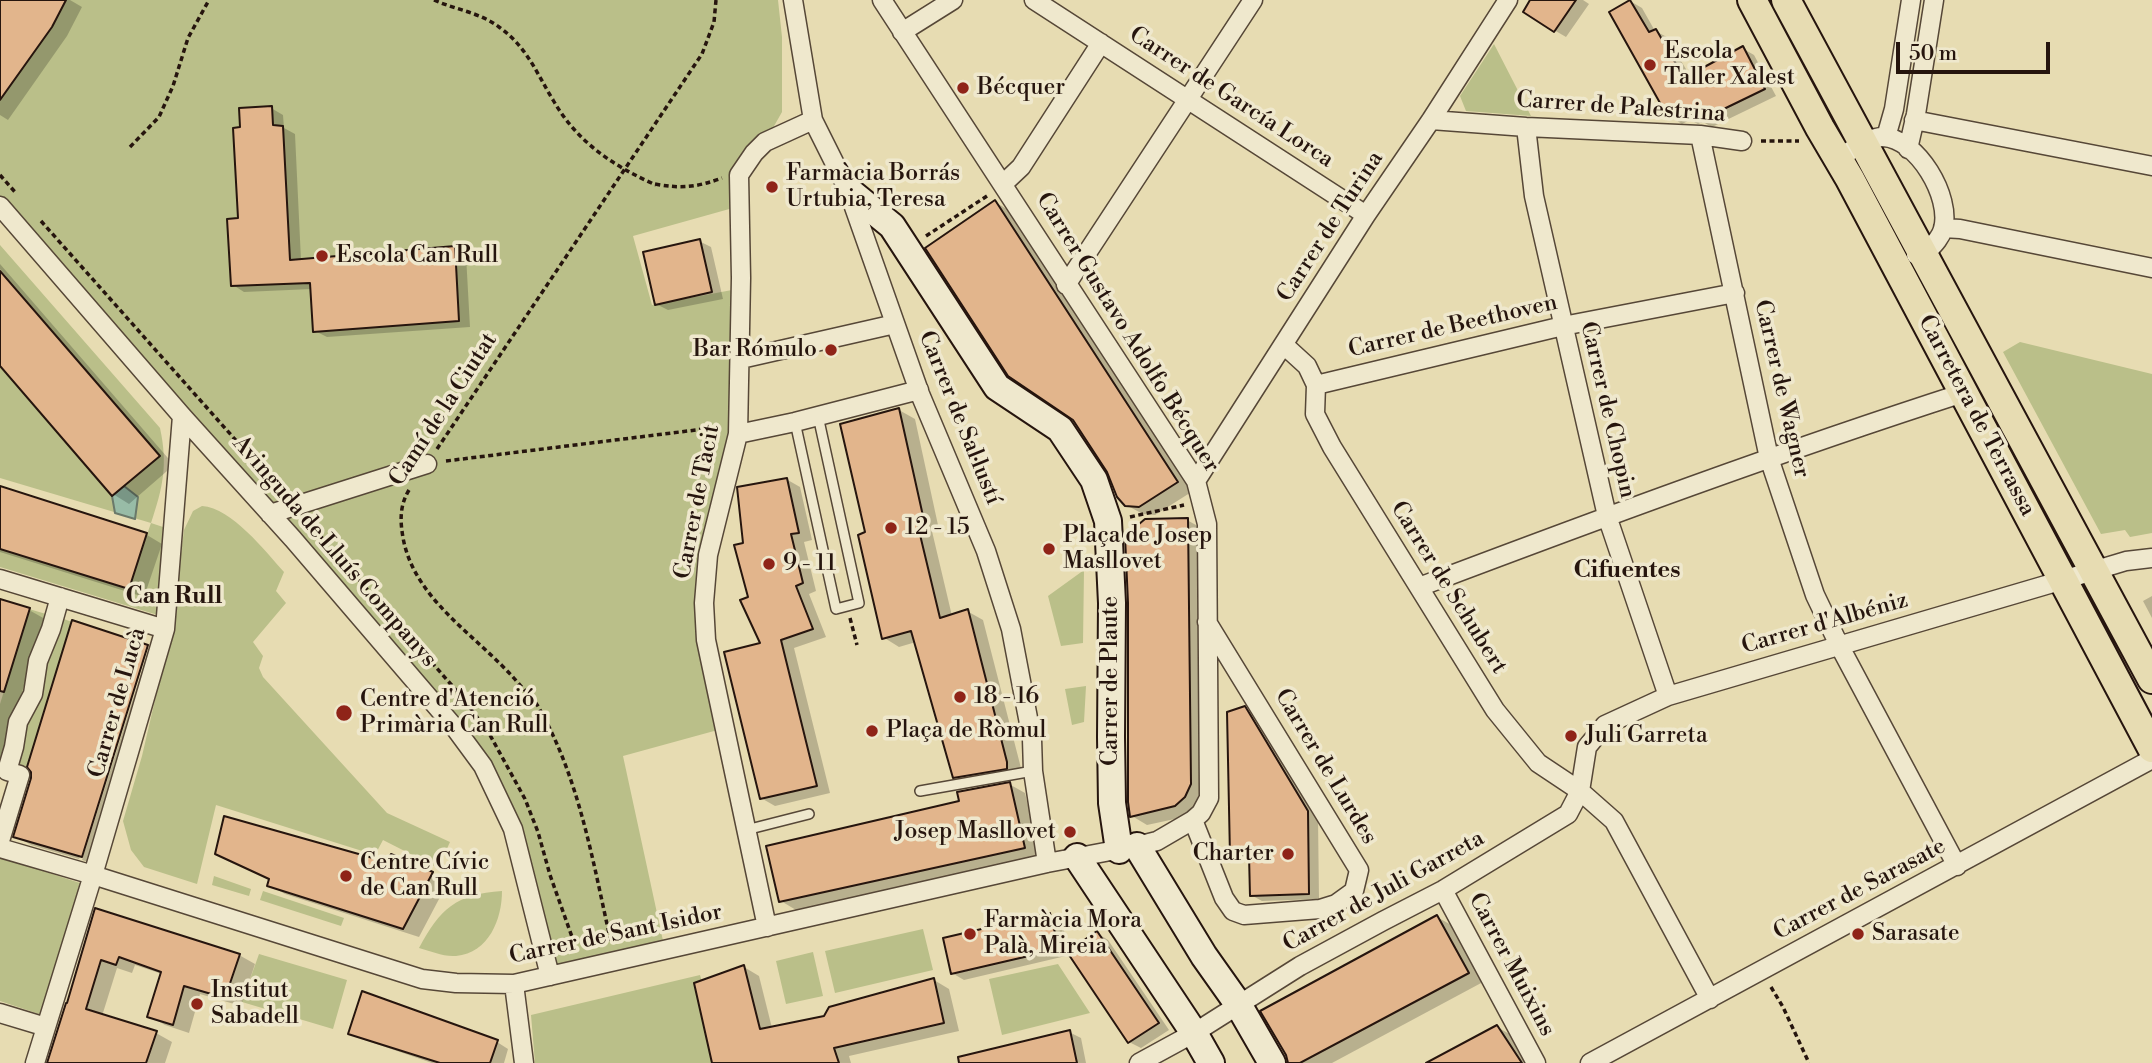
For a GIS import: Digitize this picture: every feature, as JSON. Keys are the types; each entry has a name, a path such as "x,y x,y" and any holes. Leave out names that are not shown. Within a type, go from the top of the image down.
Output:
{"main road":[{"name":"Carretera de Terrassa","path":"1752,0 1839,158 2152,748"},
{"name":"Carretera de Terrassa","path":"1786,0 1875,141 1924,255 2152,680"}],"street":[{"name":"Carrer de Sal·lustí","path":"793,0 813,120 848,190 919,390 986,551 1011,629 1032,739 1033,771 1047,863"},
{"name":"Carrer Gustavo Adolfo Bécquer","path":"882,0 1196,481 1207,524 1209,798 1197,816"},
{"path":"902,32 953,0"},
{"name":"Carrer de García Lorca","path":"1034,0 1366,215"},
{"path":"1066,285 1253,0"},
{"name":"Carrer de Turina","path":"1196,481 1366,215 1508,0"},
{"path":"1839,158 1875,141 1894,109 1910,0"},
{"path":"1908,149 1934,0"},
{"path":"1003,184 1021,167 1101,43"},
{"path":"746,164 765,142 813,120"},
{"name":"Carrer de Palestrina","path":"1431,120 1700,135 1742,141"},
{"path":"1914,120 2152,166"},
{"name":"Carrer de Chopin","path":"1525,127 1534,196 1606,516 1668,696"},
{"name":"Carrer de Wagner","path":"1700,135 1769,458 1815,595 1956,866"},
{"path":"1875,141 1908,149 1917,155 1937,187 1944,208 1943,228 1937,242 1924,255 1889,252"},
{"name":"Carrer de Tàcit","path":"746,164 739,175 739,429 708,555 704,603 706,640 767,927"},
{"name":"Carrer de Plaute","path":"848,190 892,226 997,387 1060,429 1094,481 1108,521 1112,603 1112,803 1128,848"},
{"name":"Avinguda de Lluís Companys","path":"0,206 455,728 483,766 513,830 550,976"},
{"path":"1943,228 1960,229 2152,268"},
{"name":"Carrer de Beethoven","path":"1316,385 1563,326 1735,293"},
{"path":"741,359 895,324"},
{"path":"1284,345 1307,366 1316,385"},
{"name":"Carrer de Schubert","path":"1316,385 1315,414 1332,447 1495,710 1538,763 1580,791 1614,821 1710,999"},
{"path":"739,429 795,422 919,390"},
{"path":"1419,587 1606,516 1963,393"},
{"name":"Carrer de Lucà","path":"35,1063 165,629 182,416"},
{"path":"270,514 427,464"},
{"path":"2063,580 2126,561 2152,558"},
{"path":"0,579 165,629"},
{"name":"Carrer d'Albéniz","path":"1605,725 1668,696 2063,580"},
{"path":"0,841 20,775 3,770 14,747 18,722 33,694 38,662 60,597"},
{"name":"Carrer de Lurdes","path":"1197,816 1224,898 1233,911 1244,915 1320,909 1336,904 1354,891 1359,870 1206,622"},
{"name":"Carrer de Juli Garreta","path":"1139,1063 1194,1033 1238,1003 1335,947 1443,890 1569,814 1580,791 1587,747 1605,725"},
{"name":"Carrer de Sarasate","path":"1590,1063 2152,759"},
{"name":"Carrer de Sant Isidor","path":"0,848 422,979 456,983 514,984 1047,863 1128,848 1166,836 1197,816"},
{"path":"1128,848 1238,1003 1272,1063"},
{"path":"1077,857 1194,1033 1211,1063"},
{"name":"Carrer Muixins","path":"1443,890 1536,1063"},
{"path":"514,984 524,1063"},
{"path":"0,1013 46,1027"}],"lane":[{"path":"795,422 836,609 859,603 818,416"},
{"path":"920,792 1033,771"},
{"path":"746,830 809,814"}],"path":[{"path":"130,147 159,117 173,86 188,38 209,0"},
{"path":"434,0 482,16 500,27 519,44 535,66 553,102 578,135 624,171 644,182 670,187 699,187 727,176 746,164"},
{"name":"Camí de la Ciutat","path":"615,961 578,800 559,747 538,706 505,667 428,594 415,574 404,545 400,519 405,498 427,464 702,54 714,22 716,0"},
{"name":"Carrer de Palestrina","path":"1742,141 1807,141"},
{"path":"907,249 1003,184"},
{"path":"427,464 739,429"},
{"path":"1108,521 1201,501"},
{"path":"848,606 857,645"},
{"path":"1761,971 1783,1007 1809,1063"}],"shaded area":[{"path":"0,0 778,0 782,37 782,112 765,142 754,153 740,206 633,236 652,305 732,290 741,359 704,603 725,728 623,756 665,950 550,976 513,829 483,766 0,206"},
{"path":"1494,44 1531,116 1466,111 1460,96"},
{"path":"0,245 160,428 164,453 163,476 151,523 0,478 0,366 112,496 159,456 0,269"},
{"path":"2020,342 2152,374 2152,533 2130,537 2125,530 2101,534 2003,352"},
{"path":"124,486 138,497 135,519 115,513 112,496"},
{"path":"202,506 225,514 236,522 284,572 276,591 286,603 253,642 263,656 259,668 263,677 387,813 450,842 438,868 383,840 375,855 216,805 197,884 144,867 131,850 123,821 142,756 171,631 184,530 193,511"},
{"path":"151,523 163,527 161,616 0,567 0,549 128,589"},
{"path":"1084,570 1083,643 1061,646 1048,596"},
{"path":"29,609 46,614 30,676 3,756 0,758 0,704"},
{"path":"61,618 72,622 27,769 19,765 18,751"},
{"path":"1086,686 1084,722 1072,725 1065,689"},
{"path":"0,857 80,883 42,1015 0,1001"},
{"path":"214,876 251,889 249,896 212,885"},
{"path":"263,891 344,918 341,926 260,900"},
{"path":"502,891 496,923 477,949 451,956 419,948 434,923 451,906 473,896"},
{"path":"923,929 933,970 835,993 825,951"},
{"path":"813,952 823,996 786,1004 776,961"},
{"path":"259,954 347,980 333,1029 242,1002"},
{"path":"1058,964 1090,1013 1002,1035 989,979"},
{"path":"700,975 725,1063 535,1063 531,1015"}],"building":[{"path":"0,0 66,0 52,27 0,100"},
{"path":"1530,0 1576,0 1554,32 1523,12"},
{"path":"1630,0 1649,32 1656,29 1684,78 1743,46 1765,89 1699,121 1695,114 1685,118 1680,112 1669,119 1609,12"},
{"path":"272,106 273,125 283,126 290,260 455,246 459,321 313,332 310,283 231,286 227,219 238,218 233,128 240,127 239,108"},
{"path":"995,200 1178,482 1139,507 1125,506 1117,497 1107,472 1073,420 1008,376 925,248"},
{"path":"700,239 712,292 655,305 643,252"},
{"path":"0,271 160,456 112,496 0,366"},
{"path":"899,408 923,516 916,518 940,618 968,609 1007,769 953,778 911,631 882,639 858,535 865,532 840,424"},
{"path":"787,478 799,533 791,534 803,583 796,586 813,629 781,640 817,786 760,799 724,652 760,643 740,600 748,597 734,545 743,543 737,487"},
{"path":"0,486 147,533 129,589 0,549"},
{"path":"1188,518 1191,784 1185,797 1175,806 1130,817 1125,536 1145,519"},
{"path":"0,599 30,608 4,692 0,691"},
{"path":"72,620 148,645 82,857 13,837 31,778 27,767"},
{"path":"1245,706 1308,811 1309,894 1250,896 1249,855 1230,856 1227,712"},
{"path":"1010,782 1025,848 779,902 766,846 959,801 957,792"},
{"name":"Centre Cívic de Can Rull","path":"224,816 387,862 391,854 433,872 403,929 267,886 269,879 215,854"},
{"path":"95,908 240,954 225,998 184,986 173,1025 147,1017 161,972 119,957 116,965 101,960 86,1009 157,1031 146,1063 47,1063"},
{"path":"1050,913 1059,949 951,974 943,938"},
{"path":"1437,915 1469,973 1300,1063 1288,1063 1260,1011"},
{"path":"1097,931 1159,1023 1128,1043 1067,952"},
{"path":"744,965 760,1029 824,1016 829,1007 934,978 944,1023 834,1048 839,1063 712,1063 694,983"},
{"path":"362,991 498,1040 490,1063 440,1063 348,1034"},
{"path":"1497,1025 1522,1063 1426,1063"},
{"path":"1070,1030 1077,1063 959,1063 958,1057"}],"place":[{"name":"Escola Taller Xalest","path":"1650,65"},
{"name":"Bécquer","path":"963,88"},
{"name":"Farmàcia Borrás Urtubia, Teresa","path":"772,187"},
{"name":"Escola Can Rull","path":"322,256"},
{"name":"Bar Rómulo","path":"831,350"},
{"name":"12 - 15","path":"891,528"},
{"name":"Plaça de Josep Masllovet","path":"1049,549"},
{"name":"9 - 11","path":"769,564"},
{"name":"18 - 16","path":"960,697"},
{"name":"Centre d'Atenció Primària Can Rull","path":"344,713"},
{"name":"Plaça de Ròmul","path":"872,731"},
{"name":"Juli Garreta","path":"1571,736"},
{"name":"Josep Masllovet","path":"1070,832"},
{"name":"Charter","path":"1288,854"},
{"name":"Centre Cívic de Can Rull","path":"346,876"},
{"name":"Farmàcia Mora Palà, Mireia","path":"970,934"},
{"name":"Sarasate","path":"1858,934"},
{"name":"Institut Sabadell","path":"197,1004"}],"district":[{"name":"Cifuentes","path":"1627,571"},
{"name":"Can Rull","path":"174,597"}]}
